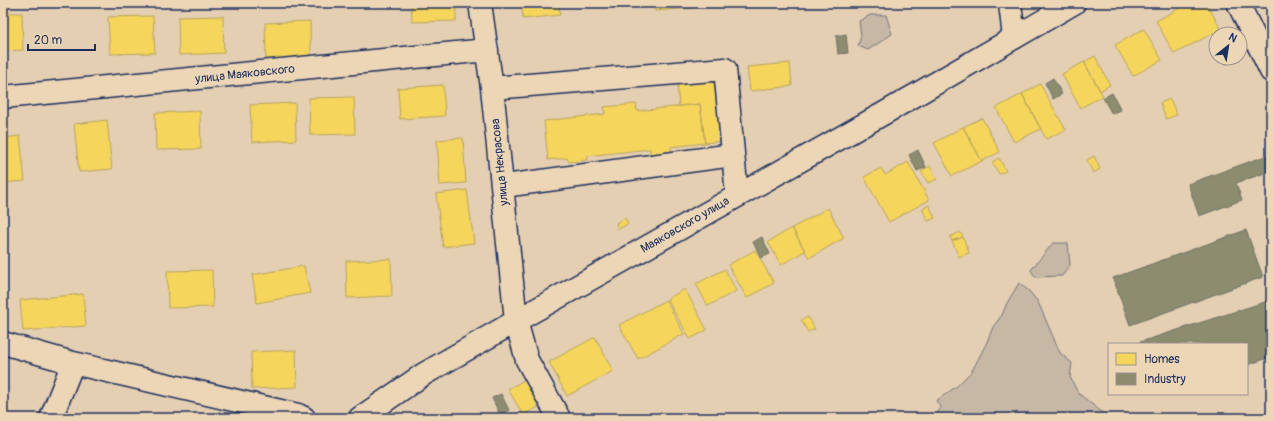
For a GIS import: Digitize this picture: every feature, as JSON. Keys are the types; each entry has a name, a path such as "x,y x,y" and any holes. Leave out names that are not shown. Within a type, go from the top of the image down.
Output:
{"street":[{"name":"улица Некрасова","path":"480,3 492,88 516,321 527,360 559,418"},
{"path":"1010,3 1014,38"},
{"name":"Маяковского улица","path":"360,418 424,374 737,195 888,111 1074,3"},
{"path":"1238,3 1271,71"},
{"name":"улица Маяковского","path":"3,98 487,50"},
{"path":"492,88 726,69 737,195"},
{"path":"503,186 733,155"},
{"path":"3,343 73,363 298,415 304,418"},
{"path":"51,418 73,363"}],"shaded area":[{"path":"870,15 886,15 892,34 868,50 858,46 861,36 859,21"},
{"path":"1053,243 1068,243 1070,265 1062,276 1035,277 1031,270"},
{"path":"1019,283 1029,291 1038,302 1060,353 1072,363 1070,377 1078,393 1109,418 935,418 941,407 936,401 957,386 972,371 993,327 1002,315 1007,303"}],"building: Homes":[{"path":"411,3 456,3 456,21 412,22"},
{"path":"521,3 559,3 560,15 523,19"},
{"path":"655,3 692,3 693,8 655,11"},
{"path":"1189,3 1206,3 1219,26 1208,26 1208,36 1174,54 1156,21"},
{"path":"3,13 22,13 23,50 3,51"},
{"path":"153,16 155,53 110,54 108,17"},
{"path":"223,16 224,53 179,55 178,17"},
{"path":"310,21 311,59 266,60 265,23"},
{"path":"1144,29 1162,60 1133,76 1115,45"},
{"path":"1095,56 1110,85 1100,91 1084,62"},
{"path":"1084,62 1103,96 1080,108 1062,74"},
{"path":"790,63 792,86 750,91 747,67"},
{"path":"714,79 721,141 705,143 700,104 679,106 677,83"},
{"path":"1040,84 1066,130 1046,139 1022,94"},
{"path":"443,85 445,116 400,119 398,88"},
{"path":"1022,94 1041,129 1014,142 996,108"},
{"path":"354,97 355,134 310,135 309,98"},
{"path":"1170,99 1177,115 1166,119 1160,103"},
{"path":"295,103 296,140 252,142 250,105"},
{"path":"636,104 637,111 700,104 705,143 671,147 671,152 650,154 650,149 587,156 588,160 569,162 567,158 548,160 544,121 605,114 604,107"},
{"path":"200,111 201,149 156,150 155,113"},
{"path":"982,118 1000,152 982,161 963,127"},
{"path":"107,120 112,169 79,172 74,124"},
{"path":"963,127 982,161 952,176 934,143"},
{"path":"20,136 25,181 3,183 3,138"},
{"path":"463,138 466,183 440,185 437,140"},
{"path":"1094,156 1100,169 1093,173 1087,160"},
{"path":"999,158 1006,171 999,174 992,162"},
{"path":"908,162 929,200 889,222 864,177 881,168 885,175"},
{"path":"930,166 937,179 928,183 921,171"},
{"path":"467,190 474,243 443,247 436,194"},
{"path":"929,205 935,218 928,221 922,209"},
{"path":"828,208 844,238 809,258 792,228"},
{"path":"625,218 628,224 618,229 616,223"},
{"path":"792,228 805,251 781,265 768,242"},
{"path":"960,232 963,237 952,241 950,237"},
{"path":"963,237 969,253 959,257 952,241"},
{"path":"755,250 774,283 747,298 728,265"},
{"path":"391,259 392,296 347,298 346,261"},
{"path":"304,266 310,293 257,303 252,275"},
{"path":"725,269 736,291 708,306 696,284"},
{"path":"212,270 213,307 168,308 167,271"},
{"path":"685,289 707,330 690,339 667,299"},
{"path":"83,294 86,326 23,331 20,300"},
{"path":"666,300 684,334 638,359 619,325"},
{"path":"808,317 815,329 808,332 801,320"},
{"path":"595,337 613,371 567,396 549,362"},
{"path":"296,350 297,387 252,389 251,352"},
{"path":"528,378 542,405 523,415 508,389"},
{"path":"469,413 472,418 457,418"}],"building: Industry":[{"path":"846,34 848,53 838,54 836,36"},
{"path":"1053,78 1062,94 1053,99 1045,83"},
{"path":"1112,93 1121,110 1112,114 1103,98"},
{"path":"918,150 926,167 917,171 909,155"},
{"path":"1268,155 1271,163 1271,171 1236,183 1242,200 1199,216 1188,184"},
{"path":"1246,230 1263,277 1130,325 1113,278"},
{"path":"762,237 770,254 761,258 753,242"},
{"path":"1271,300 1271,357 1248,365 1248,343 1140,342"},
{"path":"501,394 509,410 500,415 492,398"}]}
